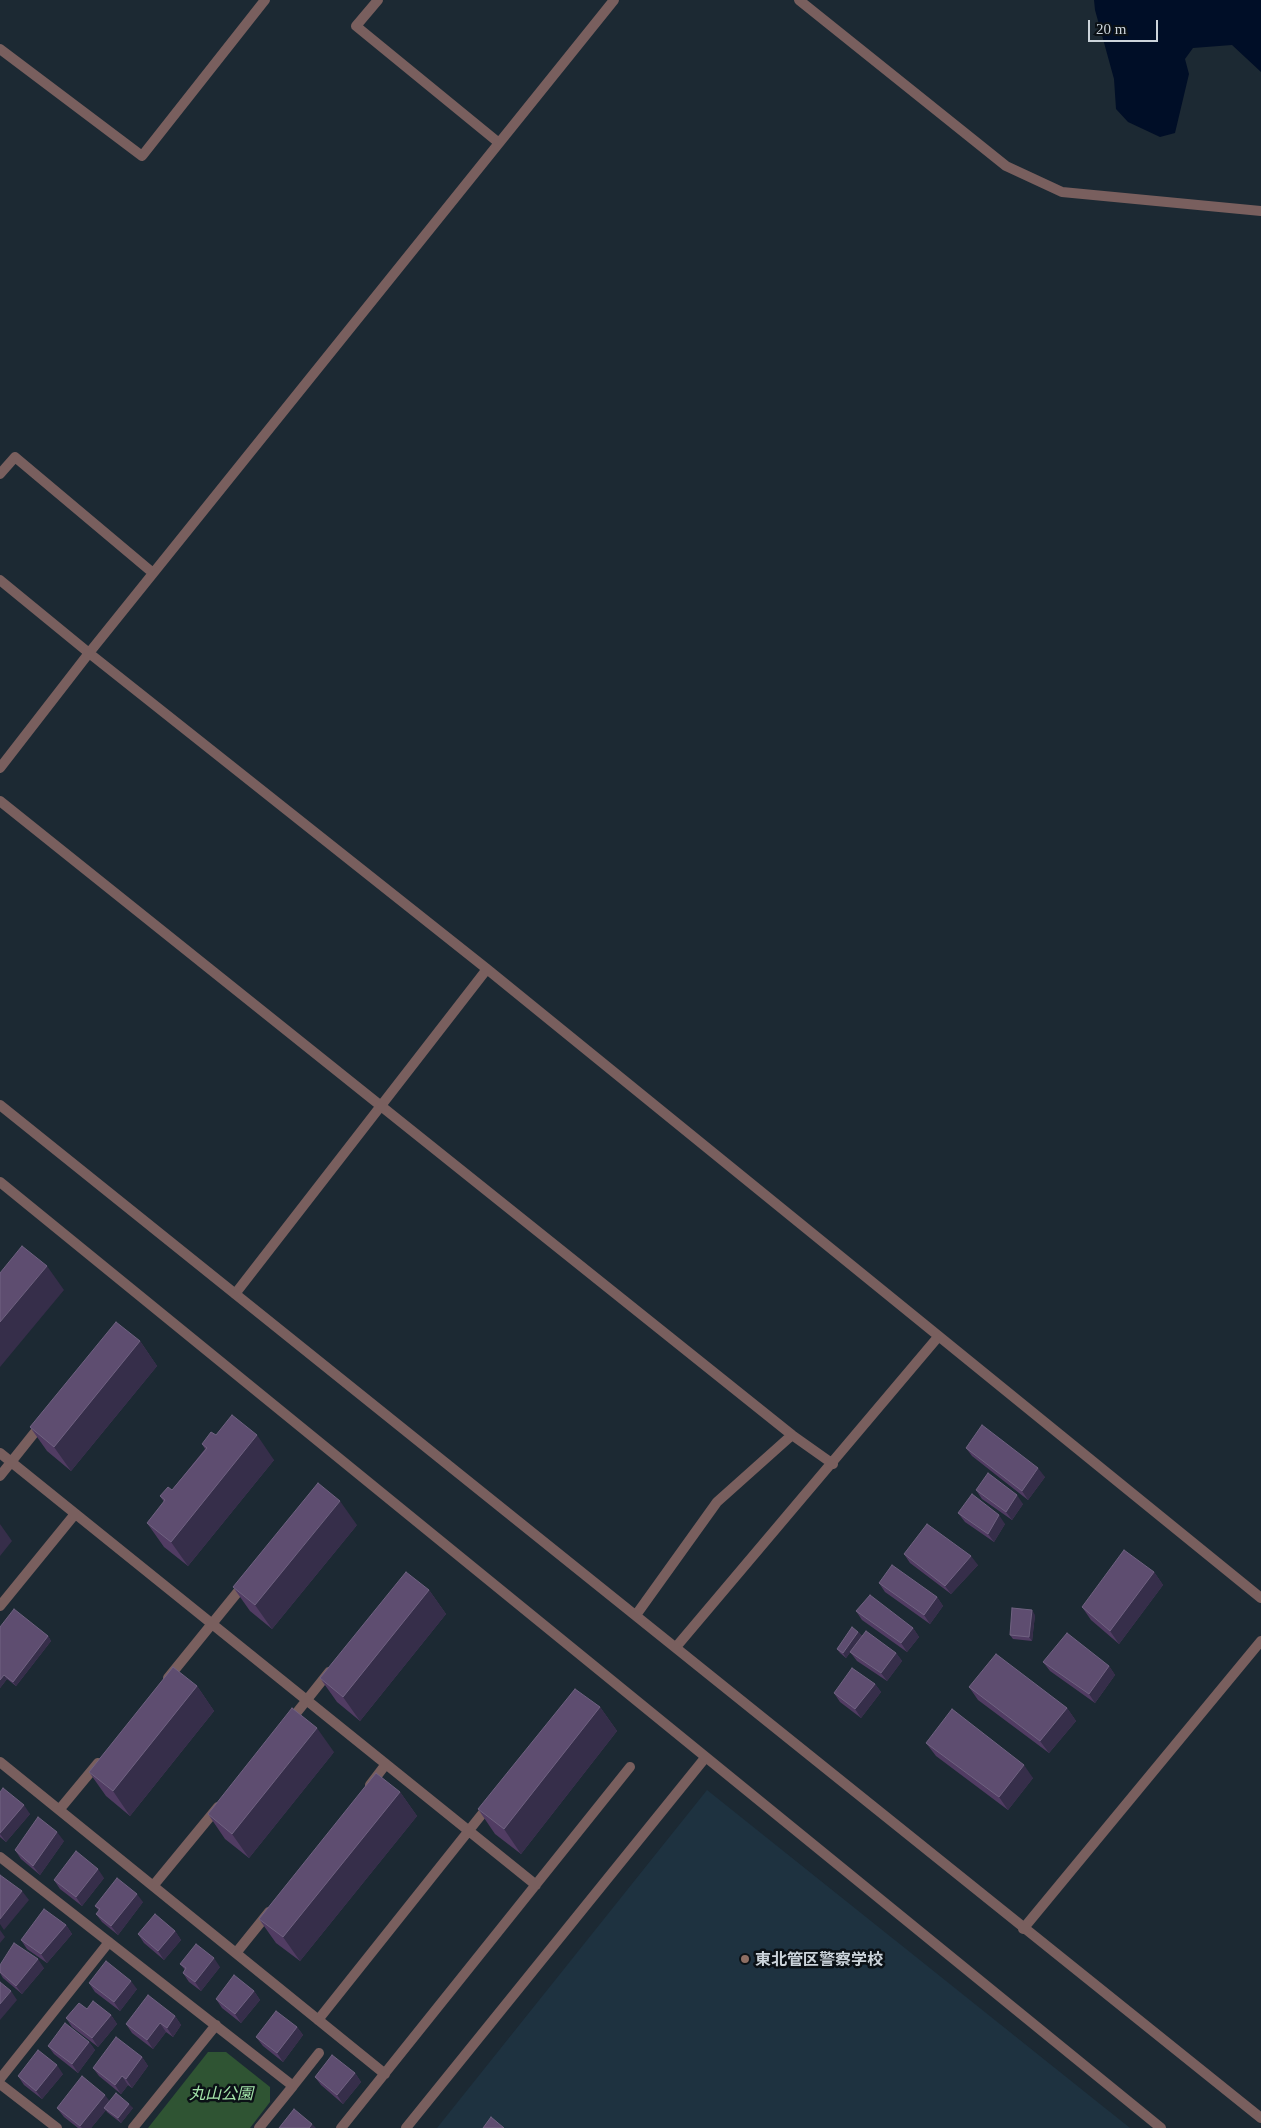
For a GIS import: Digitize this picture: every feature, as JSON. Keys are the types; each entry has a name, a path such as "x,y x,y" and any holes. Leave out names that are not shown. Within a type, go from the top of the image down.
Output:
{"street":[{"path":"0,49 142,156 265,0"},
{"path":"378,0 356,26 499,143"},
{"path":"0,768 89,653 614,0"},
{"path":"799,0 1006,166 1062,192 1261,211"},
{"path":"0,474 15,457 154,573"},
{"path":"0,580 487,969 1261,1598"},
{"path":"0,801 381,1104 792,1435 833,1464"},
{"path":"235,1294 487,969"},
{"path":"0,1105 1023,1929 1261,2118"},
{"path":"0,1182 1161,2128"},
{"path":"676,1648 833,1464 938,1337"},
{"path":"0,1476 47,1417"},
{"path":"636,1616 717,1502 792,1435"},
{"path":"0,1453 536,1885"},
{"path":"0,1606 76,1514"},
{"path":"163,1684 249,1578"},
{"path":"1023,1929 1261,1641"},
{"path":"282,1730 336,1662"},
{"path":"59,1810 102,1758"},
{"path":"406,2128 705,1758"},
{"path":"0,1762 385,2074"},
{"path":"362,1795 386,1764"},
{"path":"342,2128 630,1767"},
{"path":"318,2020 499,1792"},
{"path":"153,1886 227,1797"},
{"path":"0,1857 293,2086"},
{"path":"236,1953 278,1900"},
{"path":"0,2079 109,1942"},
{"path":"133,2128 216,2025"},
{"path":"259,2128 319,2053"},
{"path":"0,2084 57,2128"}],"shaded area":[{"path":"1094,0 1261,0 1261,72 1232,45 1193,48 1185,59 1189,74 1175,133 1160,137 1128,122 1116,109 1114,79"},
{"name":"東北管区警察学校","path":"707,1790 1130,2128 437,2128"}],"green space":[{"name":"丸山公園","path":"208,2052 226,2052 270,2087 270,2102 250,2128 148,2128"}],"building":[{"path":"22,1246 47,1266 0,1322 0,1273"},
{"path":"116,1322 140,1341 54,1447 30,1427"},
{"path":"232,1415 257,1435 171,1542 147,1523 165,1500 160,1496 168,1487 172,1490 207,1448 202,1444 211,1432 216,1435"},
{"path":"982,1425 1038,1468 1022,1491 966,1448"},
{"path":"988,1473 1017,1495 1006,1512 976,1490"},
{"path":"318,1483 340,1501 255,1605 233,1587"},
{"path":"972,1494 999,1515 988,1534 958,1513"},
{"path":"927,1524 971,1556 945,1586 904,1554"},
{"path":"1124,1550 1154,1572 1110,1631 1082,1607"},
{"path":"892,1565 937,1597 924,1615 879,1583"},
{"path":"406,1572 429,1590 343,1697 320,1678"},
{"path":"870,1595 913,1628 901,1643 856,1611"},
{"path":"1012,1608 1032,1610 1029,1637 1010,1635"},
{"path":"14,1609 48,1636 13,1682 4,1675 0,1680 0,1627"},
{"path":"852,1627 858,1632 843,1653 837,1649"},
{"path":"866,1631 896,1653 881,1673 850,1652"},
{"path":"1067,1633 1109,1666 1089,1694 1043,1662"},
{"path":"996,1654 1067,1708 1040,1741 969,1687"},
{"path":"173,1667 197,1686 113,1791 89,1772"},
{"path":"852,1668 875,1684 855,1709 834,1693"},
{"path":"575,1689 600,1707 504,1829 478,1809"},
{"path":"292,1708 317,1728 232,1834 208,1814"},
{"path":"952,1709 1024,1765 999,1797 926,1743"},
{"path":"376,1773 400,1792 283,1937 259,1919"},
{"path":"3,1788 24,1805 0,1833 0,1792"},
{"path":"38,1817 57,1832 33,1866 15,1850"},
{"path":"76,1851 98,1869 76,1897 54,1880"},
{"path":"0,1875 22,1891 0,1919"},
{"path":"117,1878 137,1894 111,1926 96,1914 100,1909 95,1906"},
{"path":"44,1909 66,1925 41,1954 21,1940"},
{"path":"155,1914 175,1931 158,1951 138,1934"},
{"path":"14,1943 38,1959 16,1986 0,1972 0,1965"},
{"path":"196,1944 214,1958 195,1982 183,1973 186,1968 180,1964"},
{"path":"106,1961 131,1981 114,2002 89,1983"},
{"path":"234,1975 254,1991 235,2014 216,1999"},
{"path":"0,1982 11,1991 0,2004"},
{"path":"148,1995 175,2016 167,2028 160,2023 147,2040 126,2024"},
{"path":"93,2001 111,2015 92,2038 66,2018 79,2003 87,2009"},
{"path":"276,2011 297,2027 277,2053 256,2037"},
{"path":"65,2023 89,2042 72,2064 48,2046"},
{"path":"116,2037 142,2057 126,2079 122,2076 115,2085 93,2068"},
{"path":"38,2050 57,2065 36,2091 18,2076"},
{"path":"332,2055 355,2073 337,2095 315,2077"},
{"path":"82,2076 105,2095 80,2126 57,2108"},
{"path":"116,2093 129,2104 118,2118 104,2108"},
{"path":"294,2109 312,2124 309,2128 279,2128"},
{"path":"491,2117 504,2128 483,2128"}],"place":[{"name":"東北管区警察学校","path":"745,1959"}]}
